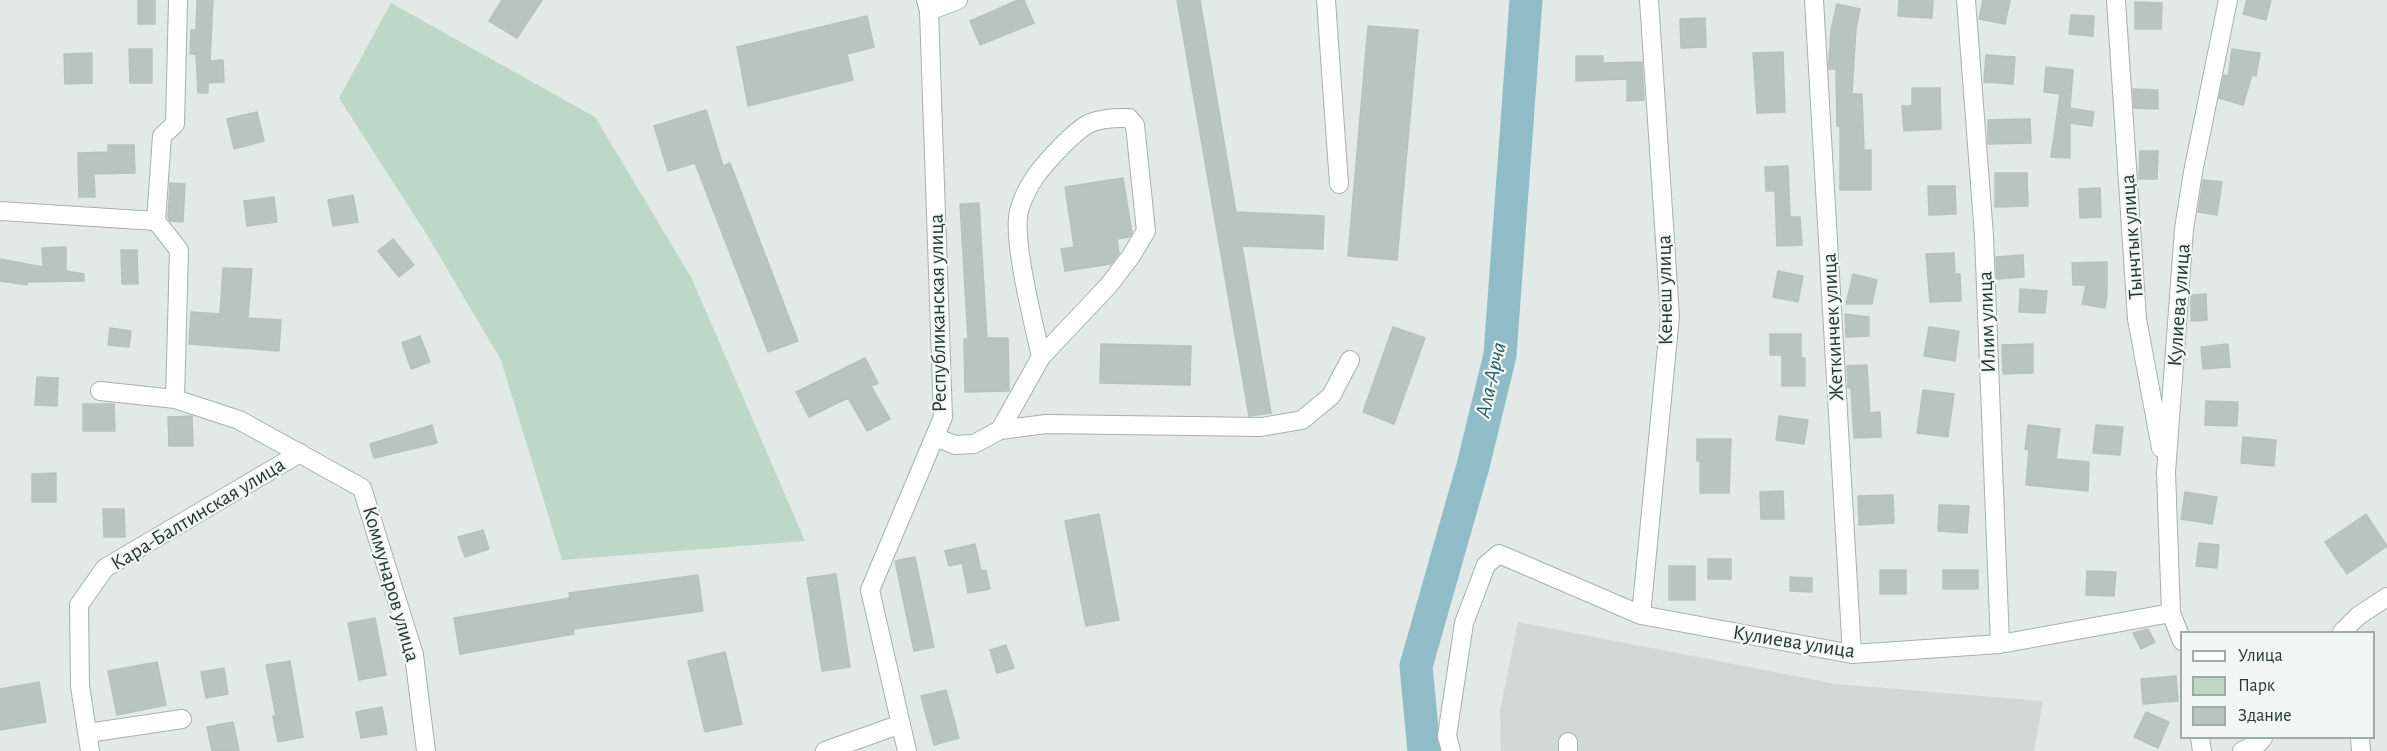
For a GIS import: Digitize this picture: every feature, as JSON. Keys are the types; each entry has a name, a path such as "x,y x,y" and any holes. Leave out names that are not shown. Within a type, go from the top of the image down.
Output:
{"street":[{"path":"175,399 179,250 156,221 162,135 175,124 178,0"},
{"path":"927,6 958,0"},
{"path":"1326,0 1339,184"},
{"name":"Кенеш улица","path":"1641,615 1670,316 1649,0"},
{"name":"Жеткинчек улица","path":"1814,0 1852,654"},
{"name":"Илим улица","path":"1966,0 1984,236 2000,644"},
{"name":"Тынчтык улица","path":"2116,0 2137,319 2166,472"},
{"name":"Кулиева улица","path":"2180,638 2171,613 2166,472 2184,229 2193,172 2228,0"},
{"name":"Республиканская улица","path":"907,751 870,590 943,417 927,6"},
{"path":"1000,430 1041,357 1109,285 1146,231 1135,125 1129,118 1108,117 1083,125 1036,172 1019,212 1018,238 1041,357"},
{"path":"0,211 156,221"},
{"path":"934,437 955,445 974,444 1000,430 1046,424 1261,427 1302,420 1331,396 1350,360"},
{"name":"Коммунаров улица","path":"100,391 175,399 238,420 363,488 414,655 426,751"},
{"name":"Кара-Балтинская улица","path":"89,742 80,686 79,605 105,568 300,453"},
{"name":"Кулиева улица","path":"1451,751 1447,736 1464,623 1486,566 1499,554 1641,615 1852,654 2000,644 2171,613"},
{"path":"2358,624 2387,597"},
{"path":"89,742 182,718"},
{"path":"825,751 901,724"},
{"path":"2242,751 2259,743 2262,739"}],"shaded area":[{"path":"1518,622 1836,684 2043,701 2034,751 1501,751 1500,711"}],"green space":[{"path":"391,3 595,117 692,279 805,541 562,560 501,360 427,235 339,98"}],"building":[{"path":"138,0 155,0 155,24 138,24"},
{"path":"197,0 213,0 210,61 223,60 224,82 208,83 208,93 198,93 196,54 190,54 191,30 196,30"},
{"path":"502,0 542,0 517,38 489,21"},
{"path":"1018,0 1024,0 1034,23 980,45 970,21"},
{"path":"1177,0 1200,0 1236,212 1324,216 1323,249 1242,246 1271,413 1249,416"},
{"path":"1899,0 1933,0 1932,18 1898,16"},
{"path":"1983,0 2010,0 2005,24 1979,19"},
{"path":"2247,0 2271,0 2266,20 2243,14"},
{"path":"2135,2 2162,3 2161,29 2135,29"},
{"path":"1837,4 1860,9 1856,28 1852,94 1862,94 1864,150 1871,150 1871,190 1840,190 1840,126 1837,126 1836,69 1829,69 1831,30"},
{"path":"2071,15 2094,16 2093,36 2069,34"},
{"path":"867,16 874,47 847,54 853,80 748,106 737,47"},
{"path":"1705,18 1706,47 1681,48 1680,19"},
{"path":"1368,26 1418,30 1397,260 1348,256"},
{"path":"129,49 152,49 152,83 130,83"},
{"path":"2232,49 2260,53 2256,76 2252,75 2243,105 2219,98 2224,75 2228,76"},
{"path":"1783,52 1785,112 1757,113 1753,53"},
{"path":"92,53 92,83 65,84 64,54"},
{"path":"1986,55 2015,57 2013,84 1984,82"},
{"path":"1576,56 1603,56 1603,63 1642,62 1644,100 1627,101 1627,79 1576,81"},
{"path":"2046,67 2073,70 2070,108 2094,112 2092,126 2070,123 2070,158 2051,157 2060,94 2044,92"},
{"path":"1912,88 1940,88 1941,129 1904,131 1902,106 1912,106"},
{"path":"2133,89 2158,90 2158,109 2134,108"},
{"path":"706,110 723,166 730,163 798,341 768,352 695,163 668,171 654,126"},
{"path":"257,112 264,141 234,149 227,119"},
{"path":"2030,119 2031,143 1988,144 1988,120"},
{"path":"108,145 134,145 135,173 94,174 95,197 79,197 78,153 108,152"},
{"path":"2140,151 2158,151 2157,179 2139,179"},
{"path":"1788,166 1790,217 1800,217 1802,245 1777,246 1775,191 1766,191 1765,167"},
{"path":"1995,173 2027,173 2028,206 1995,207"},
{"path":"1123,178 1132,233 1129,237 1117,239 1119,253 1111,264 1065,271 1061,249 1074,247 1065,187"},
{"path":"2203,180 2222,182 2217,215 2198,212"},
{"path":"170,183 185,184 183,222 170,221 168,217"},
{"path":"1928,186 1955,186 1956,214 1929,215"},
{"path":"2100,188 2101,217 2080,218 2079,189"},
{"path":"353,195 358,222 333,226 328,200"},
{"path":"274,197 277,222 247,226 244,201"},
{"path":"979,203 987,338 1008,338 1009,391 965,392 964,339 968,339 960,204"},
{"path":"393,239 414,265 399,277 378,251"},
{"path":"66,247 66,271 84,274 84,281 27,282 27,285 0,281 0,259 43,267 42,248"},
{"path":"121,250 137,250 138,284 122,284"},
{"path":"1954,253 1955,274 1960,274 1961,301 1930,302 1926,254"},
{"path":"2023,255 2024,277 1997,279 1996,257"},
{"path":"2107,262 2105,308 2082,304 2086,285 2073,285 2072,263"},
{"path":"223,268 252,269 248,318 281,320 279,351 189,344 191,312 220,314"},
{"path":"1778,271 1803,276 1798,302 1773,297"},
{"path":"1853,274 1877,280 1872,304 1846,304"},
{"path":"2020,289 2047,291 2045,313 2019,312"},
{"path":"2206,294 2207,320 2191,321 2191,295"},
{"path":"1845,314 1869,317 1869,336 1846,337"},
{"path":"1393,327 1425,338 1394,424 1363,412"},
{"path":"1929,327 1959,331 1955,361 1924,356"},
{"path":"110,328 131,331 129,347 108,345"},
{"path":"1770,334 1801,334 1801,358 1805,358 1805,386 1782,386 1782,355 1770,355"},
{"path":"420,336 430,362 411,369 402,343"},
{"path":"1101,344 1191,346 1190,385 1100,383"},
{"path":"2033,344 2033,373 2003,374 2002,345"},
{"path":"2228,344 2230,367 2203,369 2201,347"},
{"path":"865,358 878,383 871,386 890,419 867,431 848,398 809,417 796,392"},
{"path":"1867,365 1870,413 1880,412 1881,437 1854,438 1851,388 1848,388 1847,366"},
{"path":"37,377 58,378 57,406 35,405"},
{"path":"1923,390 1954,394 1948,437 1917,433"},
{"path":"2206,401 2238,402 2237,426 2205,425"},
{"path":"83,404 114,404 115,431 83,431"},
{"path":"192,416 193,446 169,446 168,417"},
{"path":"1779,416 1808,420 1804,444 1776,440"},
{"path":"432,425 437,443 374,458 370,444"},
{"path":"2028,425 2060,429 2056,459 2089,462 2088,491 2026,485 2029,450 2025,449"},
{"path":"2096,425 2123,427 2120,455 2093,453"},
{"path":"2243,437 2276,440 2274,466 2241,463"},
{"path":"1697,439 1731,439 1729,493 1700,493"},
{"path":"56,473 56,502 32,502 32,474"},
{"path":"1783,491 1784,519 1761,519 1760,492"},
{"path":"2185,492 2217,497 2212,524 2181,519"},
{"path":"1893,495 1894,523 1859,525 1858,496"},
{"path":"1939,505 1969,506 1967,533 1938,531"},
{"path":"103,509 124,509 125,537 104,537"},
{"path":"1099,514 1119,620 1086,626 1065,521"},
{"path":"2366,514 2387,546 2347,574 2325,542"},
{"path":"483,530 489,549 465,557 458,537"},
{"path":"2199,543 2219,545 2217,568 2196,566"},
{"path":"975,544 981,571 986,570 990,589 968,593 962,563 949,566 945,551"},
{"path":"915,557 934,647 914,651 895,561"},
{"path":"1708,559 1731,559 1731,579 1708,579"},
{"path":"1669,566 1695,566 1695,600 1669,600"},
{"path":"1880,570 1906,570 1906,594 1880,594"},
{"path":"1943,570 1978,570 1978,589 1943,589"},
{"path":"2087,571 2116,572 2114,596 2086,595"},
{"path":"836,574 850,667 822,671 807,578"},
{"path":"698,575 703,611 573,629 574,634 460,654 454,618 570,598 569,593"},
{"path":"1790,577 1812,578 1812,592 1790,591"},
{"path":"375,618 386,675 359,680 348,623"},
{"path":"2148,629 2155,642 2141,649 2133,633"},
{"path":"1006,645 1014,668 997,673 990,650"},
{"path":"725,652 742,724 705,732 688,661"},
{"path":"290,661 303,737 278,742 273,716 276,716 266,665"},
{"path":"157,662 166,705 117,715 108,671"},
{"path":"224,668 228,694 206,698 201,672"},
{"path":"2176,676 2178,701 2143,704 2141,679"},
{"path":"39,682 46,722 0,730 0,689"},
{"path":"946,690 959,738 934,745 921,696"},
{"path":"382,707 387,734 361,738 356,712"},
{"path":"2146,712 2169,722 2158,748 2134,737"},
{"path":"233,722 239,751 212,751 207,727"}],"waterway":[{"name":"Ала-Арча","path":"1424,751 1416,666 1473,466 1500,355 1526,0"}]}
